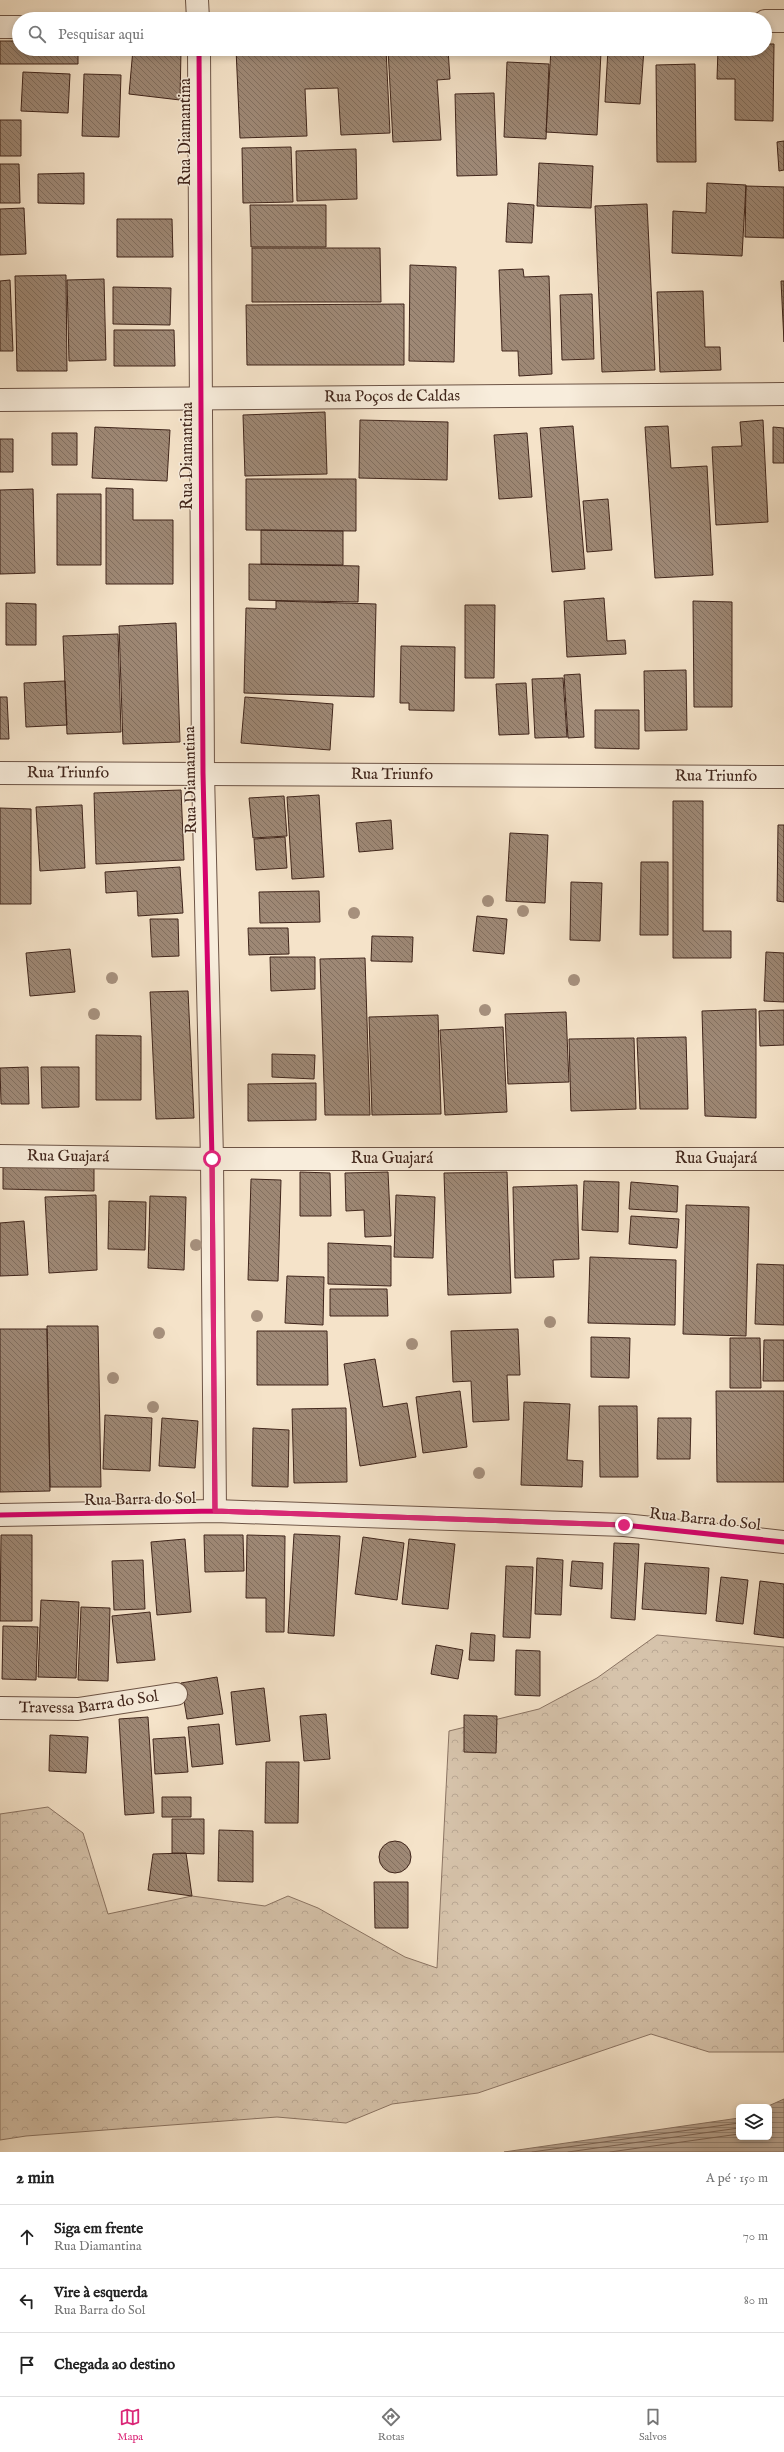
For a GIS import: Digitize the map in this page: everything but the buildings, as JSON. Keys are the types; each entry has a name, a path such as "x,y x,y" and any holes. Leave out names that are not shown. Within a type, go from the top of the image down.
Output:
{"street":[{"path":"198,0 198,12"},
{"path":"772,21 784,21"},
{"path":"0,27 12,27"},
{"name":"Rua Diamantina","path":"198,56 203,773 212,1159 215,1511"},
{"name":"Rua Poços de Caldas","path":"0,400 784,394"},
{"name":"Rua Triunfo","path":"0,773 784,777"},
{"name":"Rua Guajará","path":"0,1156 212,1159 784,1159"},
{"name":"Rua Barra do Sol","path":"0,1515 215,1511 624,1525 784,1542"},
{"name":"Travessa Barra do Sol","path":"0,1708 78,1709 127,1703 176,1694"}],"green space":[{"path":"657,1635 784,1647 784,2052 709,2052 651,2034 478,2093 392,2104 346,2123 277,2117 26,2136 0,2140 0,1814 48,1807 83,1833 108,1914 192,1896 265,1906 288,1896 318,1908 405,1957 437,1968 449,1731 539,1709 597,1678"}],"water":[{"path":"784,2099 784,2152 504,2152 736,2118 736,2140 772,2140 772,2104"}],"cycle path":[{"path":"199,56 203,773 212,1159 215,1511"},
{"path":"0,1515 215,1511 624,1525 784,1542"}],"route":[{"path":"212,1159 215,1511 624,1525"}]}
